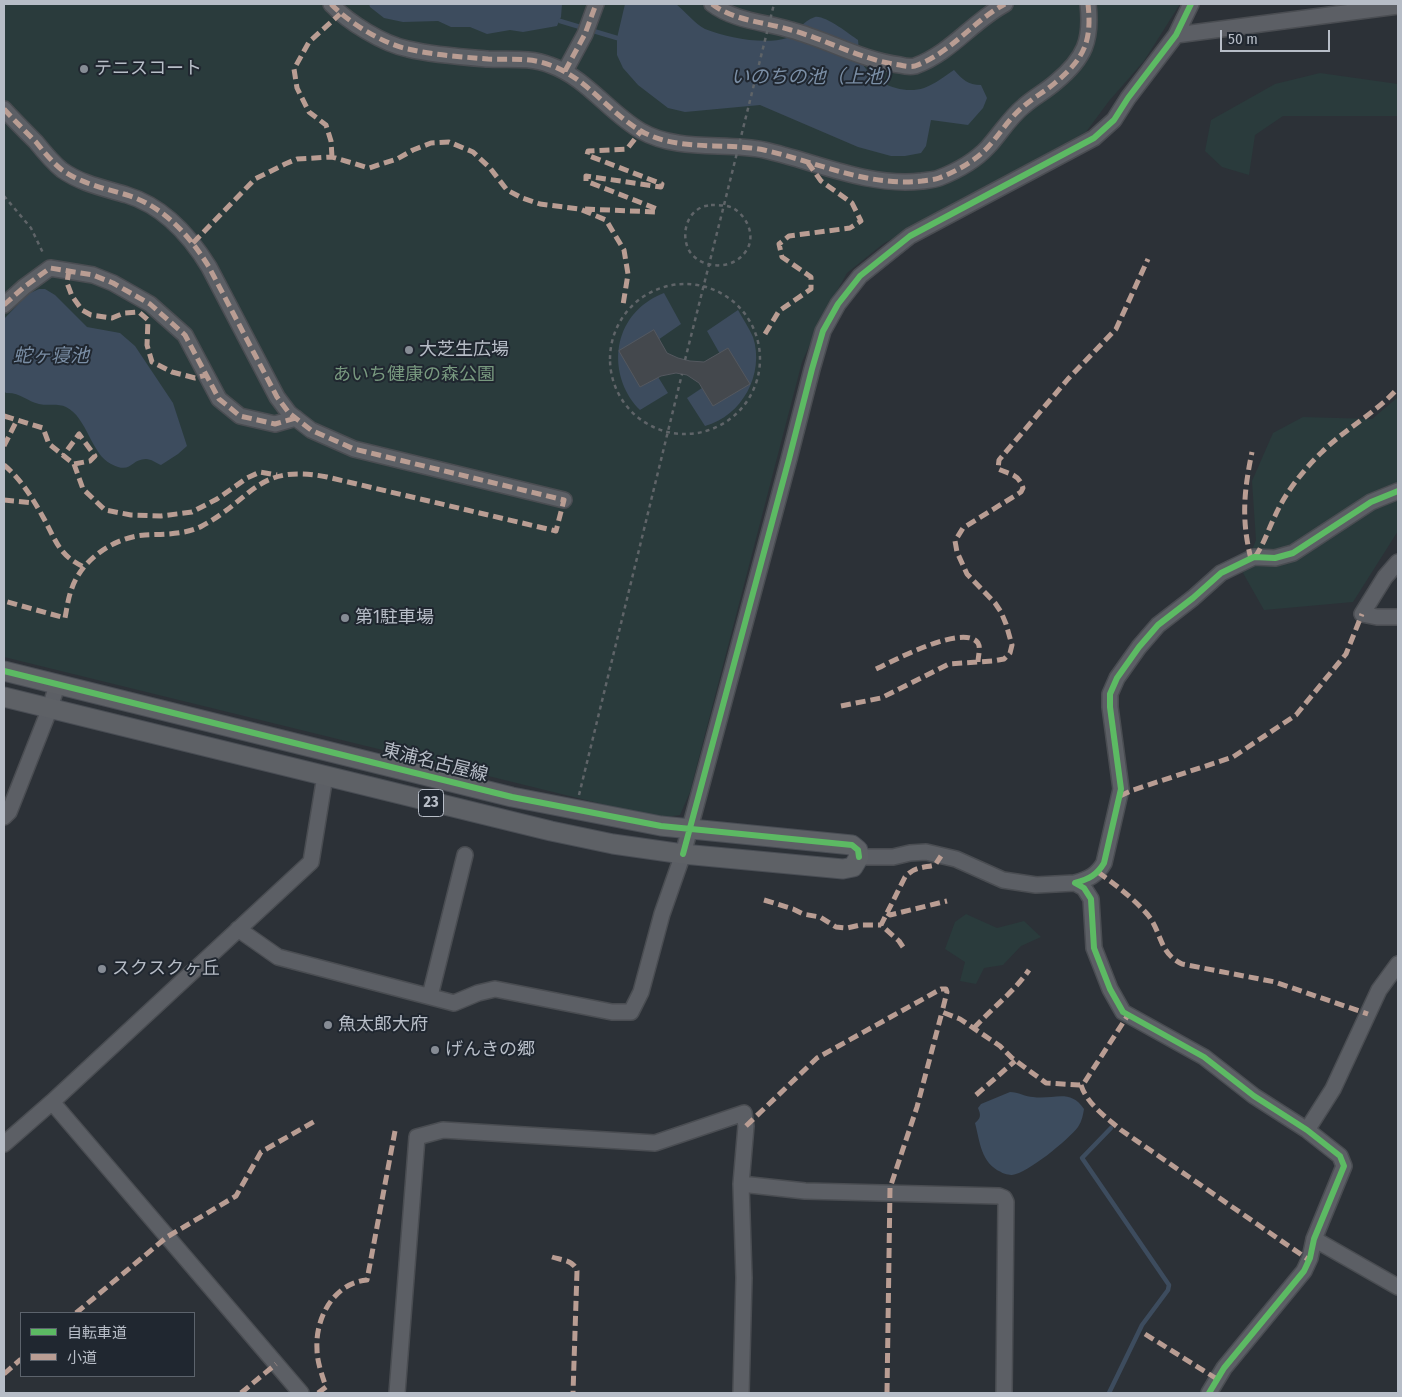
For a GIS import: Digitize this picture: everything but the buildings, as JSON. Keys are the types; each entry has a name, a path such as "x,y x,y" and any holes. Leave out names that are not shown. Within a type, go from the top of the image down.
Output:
{"main road":[{"name":"東浦名古屋線","path":"4,672 512,798 689,830 852,845 858,850 859,857"},
{"name":"23","path":"4,697 543,830 613,844 683,854 843,869 853,867 859,857"}],"street":[{"path":"331,4 340,14 356,26 386,42 407,49 489,59 522,59 548,64 565,71 587,86 624,120 665,141 764,150 851,175 905,183 937,179 969,163 987,148 1022,107 1057,82 1081,57 1090,29 1088,4"},
{"path":"712,4 725,13 792,30 862,56 886,63 913,67 943,52 990,12 1005,4"},
{"path":"238,929 278,957 430,996 454,1004 478,993 495,989 612,1012 632,1012 641,992 662,914 683,854 823,331 838,304 860,276 910,236 1094,138 1114,120 1128,98 1176,35 1191,4"},
{"path":"1176,35 1398,6"},
{"path":"565,71 584,34 594,9"},
{"path":"4,109 62,170 81,181 144,203 162,213 181,230 196,246 209,267 276,397 289,414 311,430 354,449 564,500"},
{"path":"4,305 50,268 94,275 113,283 150,304 185,335 219,399 240,416 275,424 296,418"},
{"path":"859,857 893,857 926,852 956,859 1003,880 1036,884 1075,883 1098,872 1107,852 1121,789 1110,694 1116,678 1139,648 1158,625 1221,573 1254,557 1275,558 1292,553 1371,502 1398,491"},
{"path":"1398,562 1385,577 1362,614 1377,617 1398,617"},
{"path":"4,816 9,812 50,708 57,685"},
{"path":"4,1144 52,1102 311,862 325,776"},
{"path":"430,996 465,855"},
{"path":"1075,883 1084,888 1091,899 1094,948 1100,967 1123,1012 1204,1057 1254,1096 1307,1130 1340,1156 1344,1166 1314,1239 1310,1258 1304,1271 1224,1368 1208,1393"},
{"path":"1307,1130 1333,1088 1379,990 1398,964"},
{"path":"52,1102 301,1393"},
{"path":"397,1393 418,1137 443,1130 655,1143 744,1113 746,1126 741,1184 744,1278 741,1393"},
{"path":"741,1184 805,1191 999,1196 1004,1198 1006,1202 1004,1393"},
{"path":"1314,1239 1398,1287"}],"path":[{"path":"685,360 774,4"},
{"path":"4,196 31,228 50,268"},
{"path":"711,205 733,208 747,223 751,242 746,252 738,260 722,265 709,265 690,252 685,239 690,217 700,208 711,205"},
{"path":"685,283 704,286 720,293 740,308 750,322 755,333 759,354 758,372 752,391 742,410 727,422 712,431 694,434 668,431 637,418 620,398 611,376 612,348 624,314 646,295 656,289 672,284 685,283"},
{"path":"578,799 682,374"}],"green space":[{"name":"あいち健康の森公園","path":"4,4 1180,4 1144,61 1109,101 1086,132 883,244 847,273 821,320 802,362 690,792 680,815 659,818 4,657"},
{"path":"1320,73 1398,84 1398,116 1283,116 1255,135 1249,175 1222,167 1205,151 1211,120 1275,84"},
{"path":"1398,397 1398,531 1353,602 1264,610 1243,573 1256,540 1252,481 1273,433 1303,417 1372,419"},
{"path":"966,914 997,928 1024,921 1041,937 1021,946 1003,965 984,968 976,984 960,981 965,962 945,949 955,922"}],"water":[{"path":"369,4 562,4 561,17 557,26 523,32 510,30 487,34 470,27 451,27 438,21 403,22 384,18 370,7"},
{"name":"いのちの池（上池）","path":"625,4 676,4 705,29 735,38 757,41 787,38 807,21 819,17 858,40 859,55 862,63 873,76 889,86 907,90 924,88 954,70 966,81 981,85 987,98 983,108 968,125 931,120 926,146 921,153 905,156 891,156 858,147 760,105 685,112 668,108 638,85 623,68 617,55 617,38"},
{"name":"蛇ヶ寝池","path":"39,289 45,289 55,295 87,327 120,333 135,346 173,403 187,446 161,465 146,459 137,461 127,467 118,467 104,459 79,419 66,407 39,404 4,391 4,319 28,294"},
{"path":"664,293 681,324 642,351 668,393 640,410 630,397 623,383 619,368 618,353 621,338 627,323 637,311 652,299"},
{"path":"738,310 753,337 756,365 753,379 740,403 730,413 718,421 705,426 687,398 729,370 707,331"},
{"path":"1010,1092 1041,1098 1067,1097 1079,1103 1084,1109 1079,1125 1066,1140 1028,1168 1012,1175 1002,1173 994,1168 985,1158 975,1123 980,1115 978,1108 981,1104"}],"waterway":[{"path":"560,21 617,38"},
{"path":"1109,1393 1142,1325 1168,1290 1169,1285 1082,1158 1111,1128"}],"marked path":[{"path":"331,4 366,31 398,46 437,54 488,59 527,60 550,65 575,78 629,123 655,138 686,144 764,150 862,177 902,182 937,179 972,161 988,147 1019,110 1066,73 1080,56 1087,38 1089,28 1088,4"},
{"path":"565,71 585,34 596,4"},
{"path":"712,4 740,18 781,27 872,59 905,66 915,66 940,53 982,19 1005,4"},
{"path":"332,157 331,141 326,125 309,112 297,88 294,69 309,42 340,14"},
{"path":"4,109 62,170 85,182 140,200 164,214 184,233 209,267 277,397 289,413 311,430 354,449 564,500 556,531 327,477 304,474 285,475 270,479 257,486 219,516 195,529 174,534 134,537 122,540 101,551 83,568 77,577 72,588 65,618 4,601"},
{"path":"585,209 655,212 657,209 586,181 586,176 661,187 662,184 587,155 588,151 627,149 641,131"},
{"path":"193,243 255,179 297,159 332,157 369,168 397,159 431,143 449,142 473,152 490,168 507,190 522,198 540,204 580,209 606,220 624,250 628,274 623,305"},
{"path":"765,334 779,311 811,289 811,277 782,257 779,244 789,236 850,228 861,221 852,203 821,181 808,163"},
{"path":"841,706 881,698 949,664 993,661 1004,659 1010,653 1012,645 1001,612 995,603 967,574 957,552 955,541 963,528 1021,492 1023,488 1019,480 998,469 999,460 1068,379 1116,329 1148,259"},
{"path":"4,305 50,268 93,275 113,283 150,304 185,335 219,399 240,416 275,424 296,418"},
{"path":"69,270 67,283 72,296 82,310 91,315 112,318 124,313 139,312 148,320 147,345 152,362 172,372 195,378 206,375"},
{"path":"1255,557 1279,507 1302,474 1331,443 1380,405 1398,388"},
{"path":"4,416 43,428 49,444 74,464 90,461 95,456 79,434 63,456"},
{"path":"4,446 17,420"},
{"path":"1251,559 1246,531 1245,505 1252,452"},
{"path":"74,464 83,489 105,510 131,515 161,516 192,512 260,472 277,475"},
{"path":"4,465 26,489 63,552 84,567"},
{"path":"4,500 35,503"},
{"path":"1120,796 1233,757 1296,715 1346,654 1362,614"},
{"path":"876,669 912,652 944,640 959,637 970,638 978,643 978,662"},
{"path":"903,947 881,925 905,877 922,867 935,865 941,856"},
{"path":"1098,872 1137,903 1148,915 1169,954 1182,964 1275,982 1368,1014"},
{"path":"764,900 803,914 820,917 836,927 881,925"},
{"path":"887,913 890,915 947,901"},
{"path":"974,1028 1016,986 1029,970"},
{"path":"746,1126 817,1058 941,989 946,989 942,1012"},
{"path":"887,1393 890,1188 917,1107 942,1012 960,1019 1000,1046 1012,1058 1046,1083 1079,1085 1084,1083 1128,1015"},
{"path":"976,1095 1015,1061"},
{"path":"1081,1085 1092,1104 1121,1130 1309,1260"},
{"path":"77,1312 167,1237 236,1196 261,1152 317,1120"},
{"path":"318,1393 326,1387 317,1354 319,1326 323,1314 336,1295 355,1283 367,1280 395,1131"},
{"path":"552,1257 570,1263 577,1271 573,1393"},
{"path":"1145,1334 1217,1379"},
{"path":"4,1374 20,1360"},
{"path":"241,1393 276,1364"}],"cycle path":[{"path":"683,854 812,369 823,331 838,304 860,276 910,236 1094,138 1114,120 1128,98 1176,35 1191,4"},
{"path":"1209,1393 1224,1368 1304,1271 1310,1258 1314,1239 1344,1166 1340,1156 1307,1130 1254,1096 1204,1057 1123,1012 1110,989 1094,948 1091,899 1084,888 1075,883 1092,876 1104,863 1121,789 1110,694 1117,678 1139,647 1158,625 1221,573 1254,557 1275,558 1293,553 1371,502 1398,491"},
{"path":"4,671 512,797 661,826 852,845 858,850 859,857"}],"place":[{"name":"テニスコート","path":"84,69"},
{"name":"大芝生広場","path":"409,350"},
{"name":"第1駐車場","path":"345,618"},
{"name":"スクスクヶ丘","path":"102,969"},
{"name":"魚太郎大府","path":"328,1025"},
{"name":"げんきの郷","path":"435,1050"}]}
